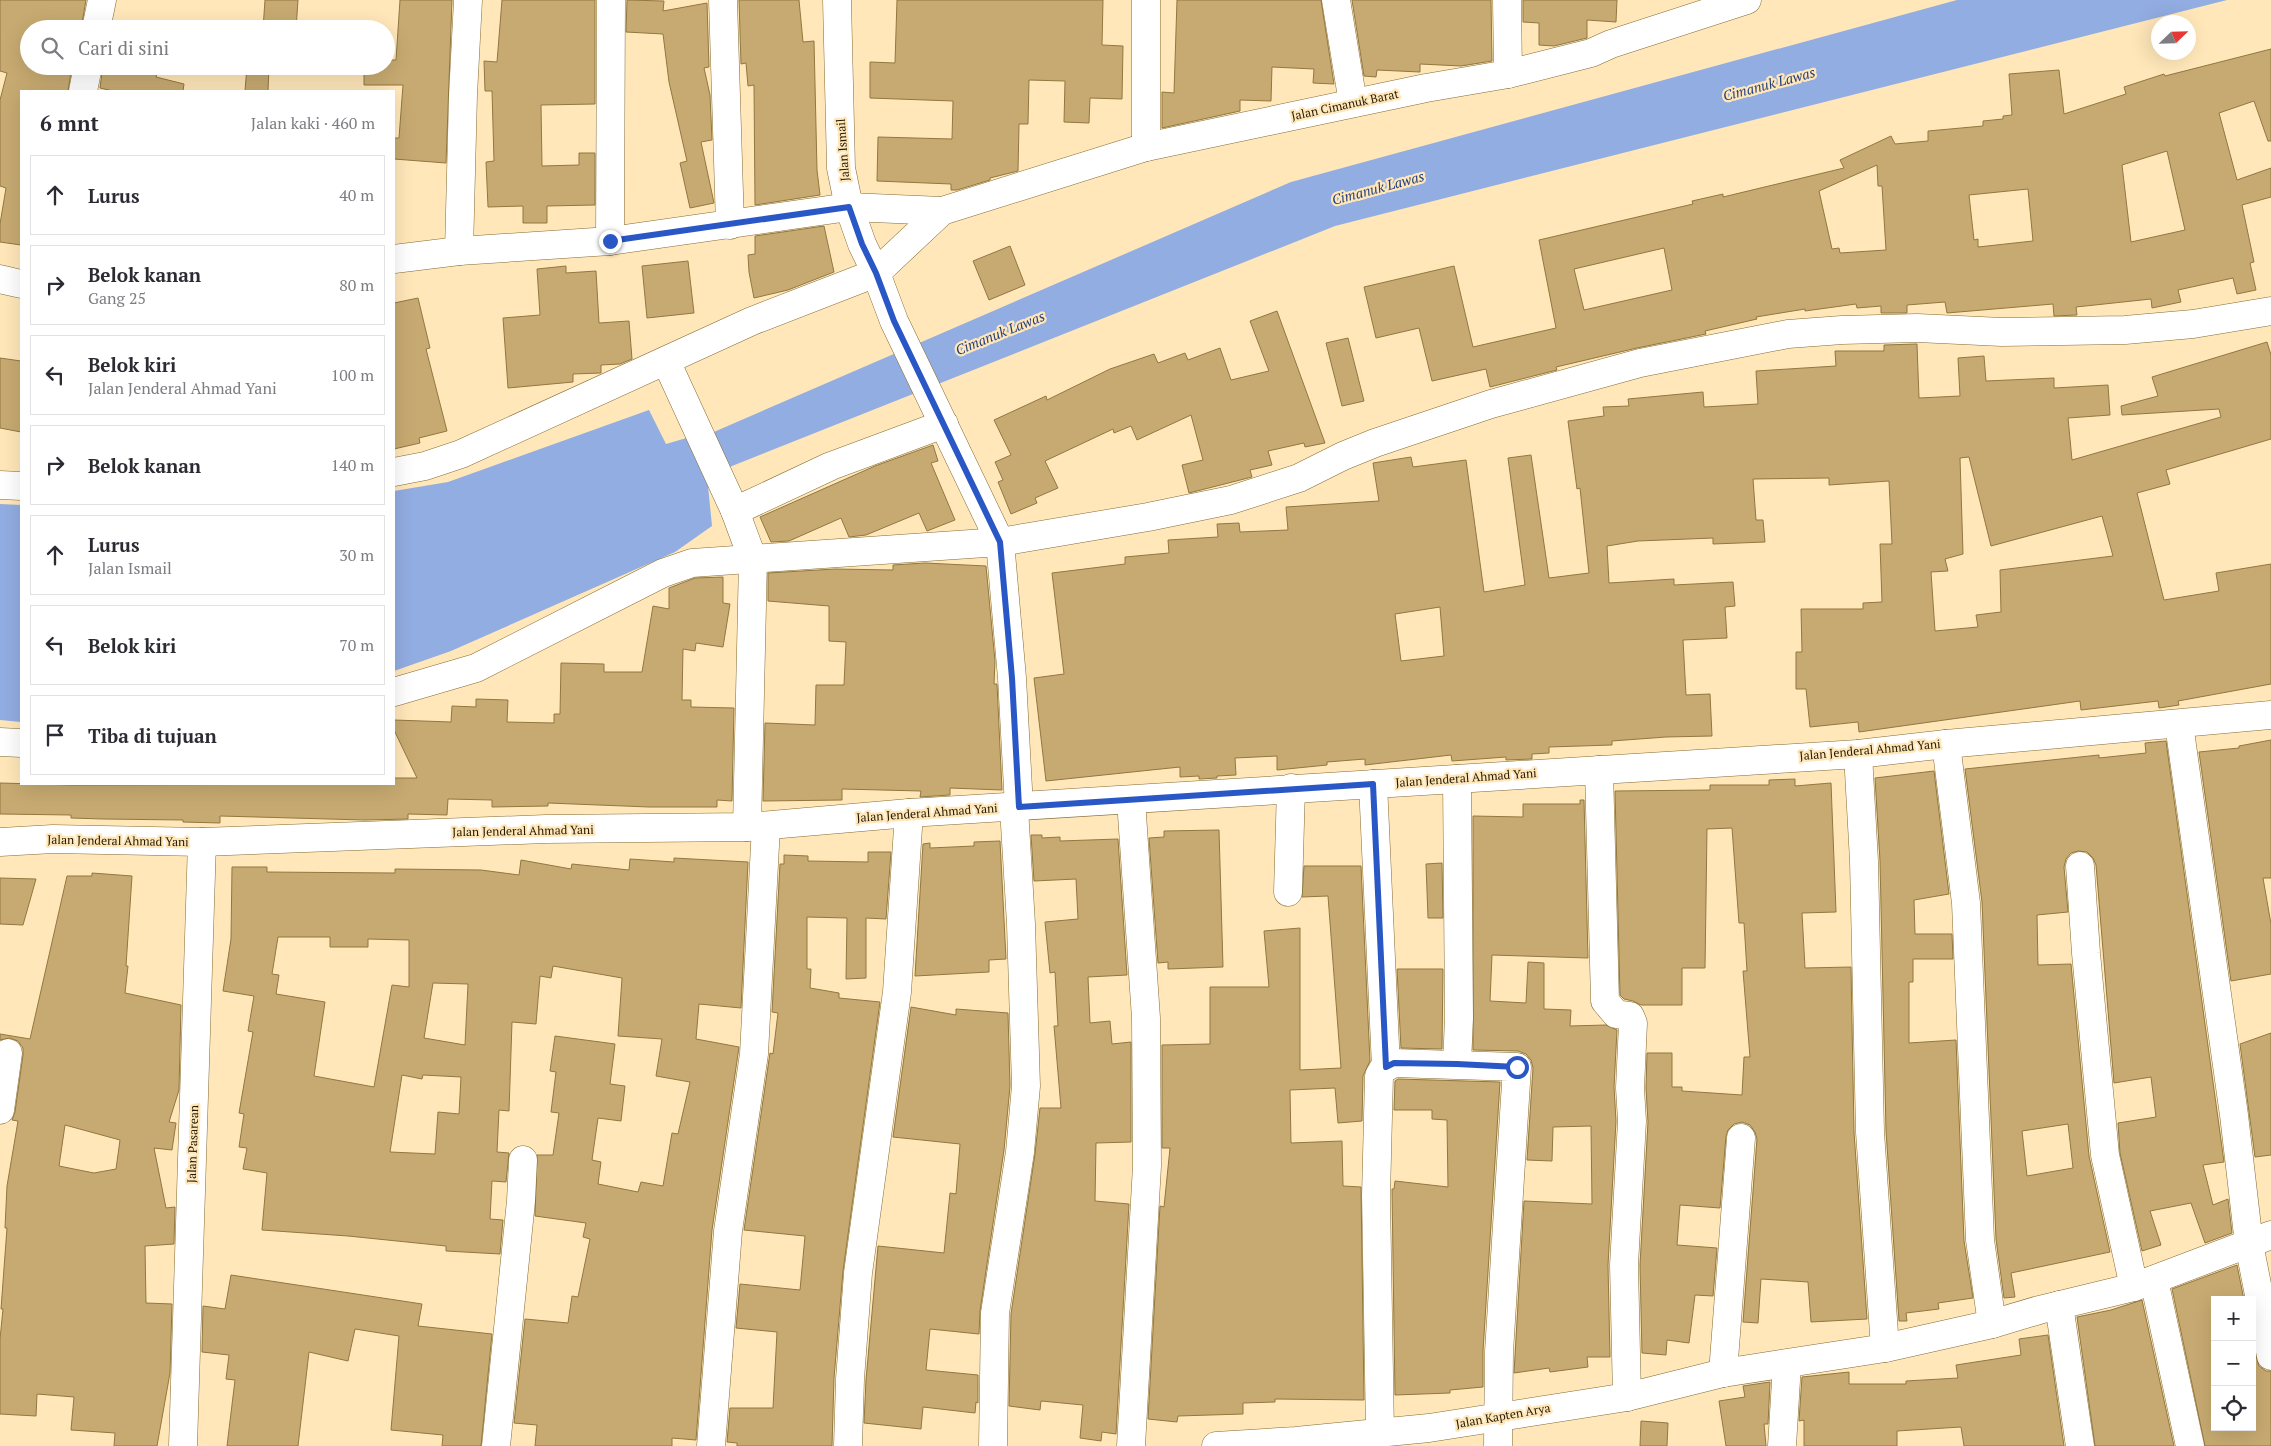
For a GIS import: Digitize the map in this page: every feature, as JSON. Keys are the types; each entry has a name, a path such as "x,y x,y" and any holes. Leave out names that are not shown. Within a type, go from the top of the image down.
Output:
{"street":[{"path":"98,20 102,0"},
{"path":"459,251 462,95 468,0"},
{"path":"610,0 610,241"},
{"path":"723,0 730,225"},
{"name":"Jalan Ismail","path":"837,0 841,168 849,207 894,321 1000,542"},
{"path":"1146,0 1146,147"},
{"path":"1336,0 1353,103"},
{"path":"1507,0 1508,74"},
{"name":"Jalan Cimanuk Barat","path":"942,211 1146,147 1353,103 1508,74 1591,53 1612,44 1747,0"},
{"path":"83,90 86,75"},
{"path":"395,259 459,251 610,241 849,207 942,211"},
{"path":"395,472 425,466 461,454 752,321 876,273 942,211"},
{"path":"0,279 20,284"},
{"path":"395,692 476,668 663,573 692,563 1000,542 1232,500 1299,478 1343,456 1375,443 1492,404 1640,363 1788,334 1917,328 2002,332 2125,330 2193,324 2271,311"},
{"path":"666,361 729,499 753,560 756,826 754,1054 728,1231 711,1446"},
{"path":"729,499 831,466 941,417"},
{"path":"0,485 20,486"},
{"path":"993,1446 995,1314 1020,1152 1026,1086 1012,678 1000,542"},
{"name":"Jalan Jenderal Ahmad Yani","path":"0,842 53,840 202,842 546,829 756,826 909,813 1131,800 1291,788 1858,754 1946,744 2271,715"},
{"path":"2179,724 2234,1115 2260,1240 2271,1356"},
{"path":"0,742 20,743"},
{"path":"1946,744 1966,903 1980,1240 1992,1324"},
{"path":"1858,754 1864,861 1870,1132 1885,1348"},
{"path":"1599,770 1605,1000 1616,1014 1630,1016 1633,1023 1630,1088 1632,1121 1624,1265 1627,1397"},
{"path":"1457,779 1460,1018 1457,1064"},
{"path":"1373,784 1386,1067"},
{"path":"1288,892 1291,788"},
{"path":"1131,800 1146,1018 1147,1166 1131,1446"},
{"path":"848,1446 850,1379 858,1273 897,992 909,813"},
{"name":"Jalan Pasarean","path":"183,1446 202,842"},
{"path":"2080,866 2086,953 2105,1155 2144,1283 2190,1446"},
{"path":"0,1110 8,1052"},
{"path":"1393,1437 1376,1196 1379,1076 1386,1067 1394,1063 1517,1067 1502,1291 1497,1418 1498,1446"},
{"path":"1722,1373 1741,1138"},
{"path":"496,1446 520,1210 523,1160"},
{"name":"Jalan Kapten Arya","path":"1216,1446 1296,1444 1393,1437 1627,1397 1722,1373 1885,1348 1992,1324 2144,1283 2260,1240"},
{"path":"2059,1305 2080,1446"},
{"path":"1782,1446 1787,1364"}],"water":[{"name":"Cimanuk Lawas","path":"1957,0 2227,0 2168,15 2151,15 2151,19 1335,226 707,476 712,526 675,552 451,651 395,671 395,491 448,482 649,410 666,444 690,437 693,441 1291,182"},
{"path":"0,504 20,505 20,722 0,720"}],"building":[{"path":"0,0 86,0 83,20 20,20 20,75 71,75 68,90 20,90 20,245 0,242 0,224 6,188 0,186 0,100 7,73 0,71"},
{"path":"265,0 298,0 297,20 264,20"},
{"path":"400,0 452,0 446,163 395,159 395,138 399,138 403,85 364,85 364,75 395,75"},
{"path":"502,0 595,0 595,104 541,105 542,166 579,165 579,153 595,153 595,205 547,206 547,223 523,223 523,206 488,207 486,162 494,161 492,91 485,91 484,61 497,62"},
{"path":"627,0 664,1 663,11 707,3 709,67 704,68 710,95 712,140 701,142 714,203 690,208 680,163 687,161 669,82 663,34 626,32"},
{"path":"739,0 799,0 803,42 814,41 817,170 820,195 755,205 754,85 748,86 746,63 741,64"},
{"path":"897,0 1103,0 1102,45 1123,46 1122,99 1090,98 1089,123 1064,122 1065,81 1029,80 1028,124 1019,124 1018,171 990,178 990,180 957,190 951,190 951,184 877,181 878,137 952,139 953,101 870,98 870,62 895,63"},
{"path":"1177,0 1321,0 1334,84 1313,83 1314,69 1272,67 1271,101 1240,100 1240,111 1162,128 1162,92 1174,93"},
{"path":"1352,0 1491,0 1492,61 1461,66 1420,64 1420,72 1377,70 1376,77 1364,76"},
{"path":"1523,0 1617,0 1616,22 1587,20 1587,38 1554,46 1539,45 1539,23 1523,22"},
{"path":"2271,49 2271,141 2268,141 2254,101 2219,113 2237,180 2271,168 2271,197 2242,205 2254,262 2250,263 2256,290 2237,294 2233,278 2178,290 2181,302 2152,308 2151,299 2076,307 2077,315 2054,316 2053,304 1947,313 1945,302 1907,305 1907,313 1881,313 1881,306 1857,308 1856,304 1805,311 1805,309 1756,317 1757,319 1705,331 1706,334 1556,367 1557,370 1490,387 1486,369 1432,381 1419,328 1376,338 1364,287 1454,266 1473,347 1556,328 1539,240 1693,204 1692,201 1723,194 1723,197 1844,168 1840,160 1891,136 1895,144 1928,141 1928,131 1983,126 1983,121 2003,119 2003,116 2012,115 2009,74 2059,70 2064,114 2126,94 2124,87 2164,74 2165,76","holes":["2167,151 2185,230 2131,242 2122,165","1877,165 1878,186 1882,186 1886,250 1840,253 1839,248 1832,249 1819,191","2028,189 2033,241 1978,247 1978,239 1974,240 1969,195","1664,248 1672,290 1584,310 1574,269"]},
{"path":"102,75 157,75 156,77 184,84 183,90 109,90 100,88"},
{"path":"246,75 269,75 268,90 245,90"},
{"path":"824,226 834,272 788,290 754,298 748,255 755,254 755,236"},
{"path":"1010,246 1025,285 989,300 973,261"},
{"path":"688,261 694,313 647,318 642,266"},
{"path":"566,266 566,273 596,271 599,323 629,321 632,359 620,364 601,365 601,373 573,374 573,382 508,388 503,318 540,315 537,269"},
{"path":"418,298 430,348 426,349 447,431 419,438 420,443 395,449 395,303"},
{"path":"1277,311 1325,443 1305,447 1304,443 1268,451 1272,465 1250,470 1252,477 1189,493 1182,465 1203,460 1191,415 1137,440 1131,426 1114,433 1113,429 1045,461 1058,488 1035,498 1037,503 1011,514 998,482 1003,480 995,462 1011,455 994,420 1046,396 1047,400 1110,369 1154,354 1158,363 1185,353 1188,360 1220,348 1231,380 1269,371 1250,321"},
{"path":"1348,338 1364,401 1342,406 1326,343"},
{"path":"2267,342 2271,355 2271,439 2166,470 2170,484 2137,493 2164,600 2219,591 2216,573 2271,564 2271,684 2178,701 2179,705 2159,708 2158,701 2081,710 2080,701 1859,732 1858,722 1810,727 1806,689 1796,689 1796,652 1802,652 1801,609 1863,609 1863,603 1882,602 1880,544 1892,544 1889,481 1829,485 1829,478 1753,479 1756,520 1763,520 1765,542 1713,544 1713,538 1638,541 1607,546 1609,583 1674,579 1674,585 1733,582 1735,606 1725,607 1727,638 1683,640 1686,695 1710,694 1712,736 1612,741 1612,745 1549,747 1549,753 1532,754 1532,759 1506,760 1506,757 1452,761 1451,755 1365,765 1365,759 1327,762 1327,765 1277,770 1277,756 1235,758 1236,775 1217,776 1217,778 1199,779 1199,776 1180,777 1180,767 1046,781 1034,678 1064,674 1052,573 1125,564 1125,557 1169,553 1168,540 1218,537 1217,524 1239,523 1240,532 1288,530 1286,507 1379,501 1373,463 1411,457 1413,467 1466,460 1484,592 1525,585 1508,458 1531,455 1549,578 1589,573 1580,488 1577,489 1568,421 1604,416 1603,407 1629,406 1628,399 1703,392 1704,407 1758,404 1756,371 1836,366 1835,351 1884,351 1884,345 1917,344 1919,398 1960,396 1958,358 1984,356 1986,381 2054,378 2054,388 2108,385 2110,415 2068,418 2072,460 2221,417 2219,409 2122,415 2121,406 2158,396 2152,377","holes":["1969,457 1991,546 2102,516 2113,556 2000,570 2001,612 1976,615 1978,627 1935,631 1931,572 1948,571 1945,559 1963,554 1960,458","1440,607 1444,656 1401,661 1395,614"]},
{"path":"0,358 20,361 20,432 0,428"},
{"path":"933,445 938,461 931,463 955,520 927,531 919,513 866,535 849,537 841,518 789,541 771,542 760,517 875,466"},
{"path":"925,563 986,566 995,661 994,684 997,684 1002,790 950,788 950,795 920,797 921,791 842,789 842,800 763,801 765,723 815,725 816,685 844,685 846,642 829,641 829,606 768,601 768,573 835,569 893,570 893,565"},
{"path":"723,577 723,603 730,604 723,647 696,643 695,651 683,649 682,700 691,700 691,707 734,708 732,801 717,800 717,807 649,807 548,803 548,806 492,807 492,800 448,799 447,815 408,814 408,819 365,820 220,816 220,823 183,822 183,820 71,818 71,815 0,814 0,783 20,785 395,785 395,778 417,778 395,732 395,720 451,722 452,706 476,707 476,699 508,700 507,722 554,723 554,714 560,714 561,663 604,664 604,672 642,672 653,606 669,609 669,588 695,578"},
{"path":"2271,740 2271,878 2263,878 2271,924 2271,974 2231,981 2199,752 2239,748 2239,746"},
{"path":"2166,741 2224,1162 2203,1165 2213,1205 2228,1199 2232,1233 2205,1243 2191,1203 2150,1211 2161,1245 2142,1251 2120,1153 2118,1123 2156,1117 2151,1077 2114,1083 2096,865 2093,858 2087,852 2078,851 2071,853 2066,859 2064,867 2068,912 2037,915 2038,965 2071,964 2089,1156 2110,1252 2011,1273 2015,1297 2004,1298 1996,1239 1982,902 1965,769 2099,755 2099,758 2146,753 2145,743","holes":["2068,1124 2073,1168 2027,1176 2022,1131"]},
{"path":"1934,771 1949,894 1914,900 1915,934 1952,934 1953,959 1913,959 1913,982 1909,982 1909,1043 1956,1040 1964,1241 1973,1298 1938,1303 1939,1309 1906,1313 1907,1321 1899,1321 1886,1131 1880,861 1875,778"},
{"path":"1795,779 1795,786 1831,783 1836,912 1802,913 1805,968 1851,967 1854,1132 1867,1319 1811,1322 1808,1282 1761,1279 1758,1323 1743,1322 1757,1139 1750,1125 1742,1122 1734,1124 1728,1130 1726,1136 1720,1208 1680,1205 1677,1245 1717,1248 1713,1296 1695,1295 1689,1343 1667,1340 1666,1355 1642,1353 1640,1265 1648,1122 1646,1088 1647,1053 1672,1053 1672,1087 1682,1087 1682,1091 1742,1095 1744,1057 1750,1057 1743,971 1747,971 1744,923 1739,923 1732,828 1707,829 1705,968 1682,968 1682,1005 1641,1005 1624,999 1620,995 1615,791 1710,790 1710,785 1769,785 1769,780"},
{"path":"1580,800 1584,800 1588,958 1492,955 1490,1001 1526,1003 1528,962 1544,963 1544,1009 1571,1010 1570,1026 1606,1025 1617,1030 1614,1087 1616,1121 1608,1265 1610,1357 1587,1357 1588,1367 1550,1372 1549,1368 1514,1373 1524,1201 1592,1204 1591,1126 1553,1127 1552,1161 1527,1160 1533,1068 1531,1060 1526,1054 1518,1051 1473,1050 1473,816 1523,817 1523,804 1580,804"},
{"path":"1219,830 1223,967 1168,969 1168,962 1158,963 1149,838 1164,837 1164,831"},
{"path":"1031,835 1042,835 1042,838 1060,837 1060,841 1118,839 1127,975 1088,977 1090,1023 1110,1021 1112,1044 1131,1042 1131,1142 1096,1143 1095,1201 1129,1204 1116,1434 1102,1432 1101,1441 1080,1438 1083,1405 1041,1401 1040,1410 1009,1406 1011,1314 1040,1108 1061,1108 1054,1026 1058,1026 1055,972 1050,973 1045,922 1078,919 1076,879 1034,881"},
{"path":"1000,841 1006,959 989,960 989,972 915,976 923,844 930,843 930,848 974,846 974,842"},
{"path":"868,852 891,852 886,919 866,918 866,978 846,979 847,918 807,917 807,969 811,969 810,988 839,993 839,998 880,1002 843,1271 834,1378 832,1446 737,1446 737,1443 727,1442 730,1408 773,1408 777,1332 736,1328 740,1284 800,1290 805,1236 744,1230 770,1053 773,1054 778,1013 772,1012 780,864 784,864 784,855 808,856 808,861 868,862"},
{"path":"674,858 748,862 741,1008 699,1004 696,1039 739,1047 712,1230 696,1440 672,1438 672,1446 535,1446 537,1425 514,1423 525,1319 568,1323 572,1296 578,1297 590,1239 583,1237 586,1223 535,1216 537,1155 553,1155 559,1113 551,1112 556,1072 550,1071 555,1036 615,1044 610,1084 625,1086 621,1121 598,1118 592,1160 601,1162 598,1184 638,1192 641,1182 663,1186 672,1133 678,1134 690,1082 656,1076 662,1039 618,1036 622,978 553,966 551,978 540,976 536,1024 512,1022 509,1111 499,1110 497,1152 509,1153 506,1182 492,1181 490,1219 503,1220 500,1254 446,1251 446,1246 348,1236 262,1230 267,1173 243,1169 247,1148 239,1147 244,1114 239,1113 253,1032 248,1031 254,996 223,991 231,939 232,867 267,867 267,872 395,873 395,869 481,870 519,875 521,860 571,869 572,864 629,870 630,859 674,862","holes":["278,937 330,937 330,947 368,947 368,939 409,940 409,987 392,985 374,1087 314,1076 325,1002 276,994 279,975 272,974","433,983 468,984 465,1045 424,1038","402,1075 422,1079 423,1075 461,1077 459,1114 438,1112 435,1154 390,1152"]},
{"path":"1442,863 1443,918 1428,918 1426,864"},
{"path":"1304,866 1361,866 1370,1061 1363,1076 1362,1121 1338,1123 1335,1088 1290,1090 1291,1143 1342,1141 1343,1186 1361,1187 1364,1400 1275,1399 1275,1402 1243,1403 1243,1414 1178,1416 1177,1422 1148,1419 1160,1206 1164,1207 1170,1148 1162,1148 1162,1045 1210,1044 1210,987 1269,987 1264,931 1300,928 1300,1070 1341,1068 1328,896 1302,897"},
{"path":"92,873 132,876 125,993 181,1005 179,1090 169,1122 176,1123 172,1150 154,1148 166,1208 175,1207 174,1244 145,1246 146,1303 172,1304 170,1373 157,1446 114,1446 115,1433 71,1430 74,1397 37,1394 36,1416 0,1414 0,1339 7,1228 5,1228 7,1186 18,1121 12,1120 15,1112 23,1048 18,1041 10,1038 0,1040 0,1034 30,1039 67,876 92,876","holes":["65,1125 120,1140 116,1169 94,1173 59,1166"]},
{"path":"0,878 36,879 23,925 0,924"},
{"path":"1397,969 1443,969 1442,1049 1401,1048"},
{"path":"911,1007 956,1015 956,1009 1008,1013 1010,1086 1004,1150 980,1311 979,1334 930,1329 926,1370 978,1375 978,1403 976,1402 975,1413 923,1407 921,1429 864,1423 878,1246 944,1253 950,1193 956,1194 960,1144 893,1137"},
{"path":"2271,1033 2271,1155 2255,1157 2240,1044"},
{"path":"1398,1079 1500,1082 1483,1351 1483,1387 1450,1390 1450,1393 1395,1395 1392,1189 1394,1189 1395,1181 1448,1187 1447,1120 1432,1119 1432,1110 1394,1110 1395,1081"},
{"path":"2237,1265 2243,1296 2211,1296 2211,1431 2256,1431 2256,1356 2259,1366 2266,1371 2271,1371 2271,1446 2205,1446 2172,1289"},
{"path":"231,1275 422,1304 418,1326 492,1334 481,1446 442,1446 443,1435 391,1430 399,1336 355,1329 348,1361 309,1352 298,1446 227,1446 235,1380 226,1379 229,1355 202,1352 203,1306 225,1309"},
{"path":"2142,1300 2174,1446 2095,1446 2077,1317 2111,1310"},
{"path":"2048,1335 2064,1446 1964,1446 1961,1427 1897,1431 1897,1446 1804,1446 1804,1420 1799,1421 1802,1377 1849,1372 1849,1384 1906,1384 1906,1381 1958,1378 1956,1365 2021,1355 2019,1339"},
{"path":"1770,1382 1768,1424 1764,1424 1766,1446 1726,1446 1719,1401 1745,1397 1743,1386"},
{"path":"1641,1421 1668,1423 1667,1446 1640,1446"}],"route":[{"path":"610,241 849,207 894,321 1000,542 1012,678 1019,807 1373,784 1386,1067 1394,1063 1476,1064 1517,1067"}]}
